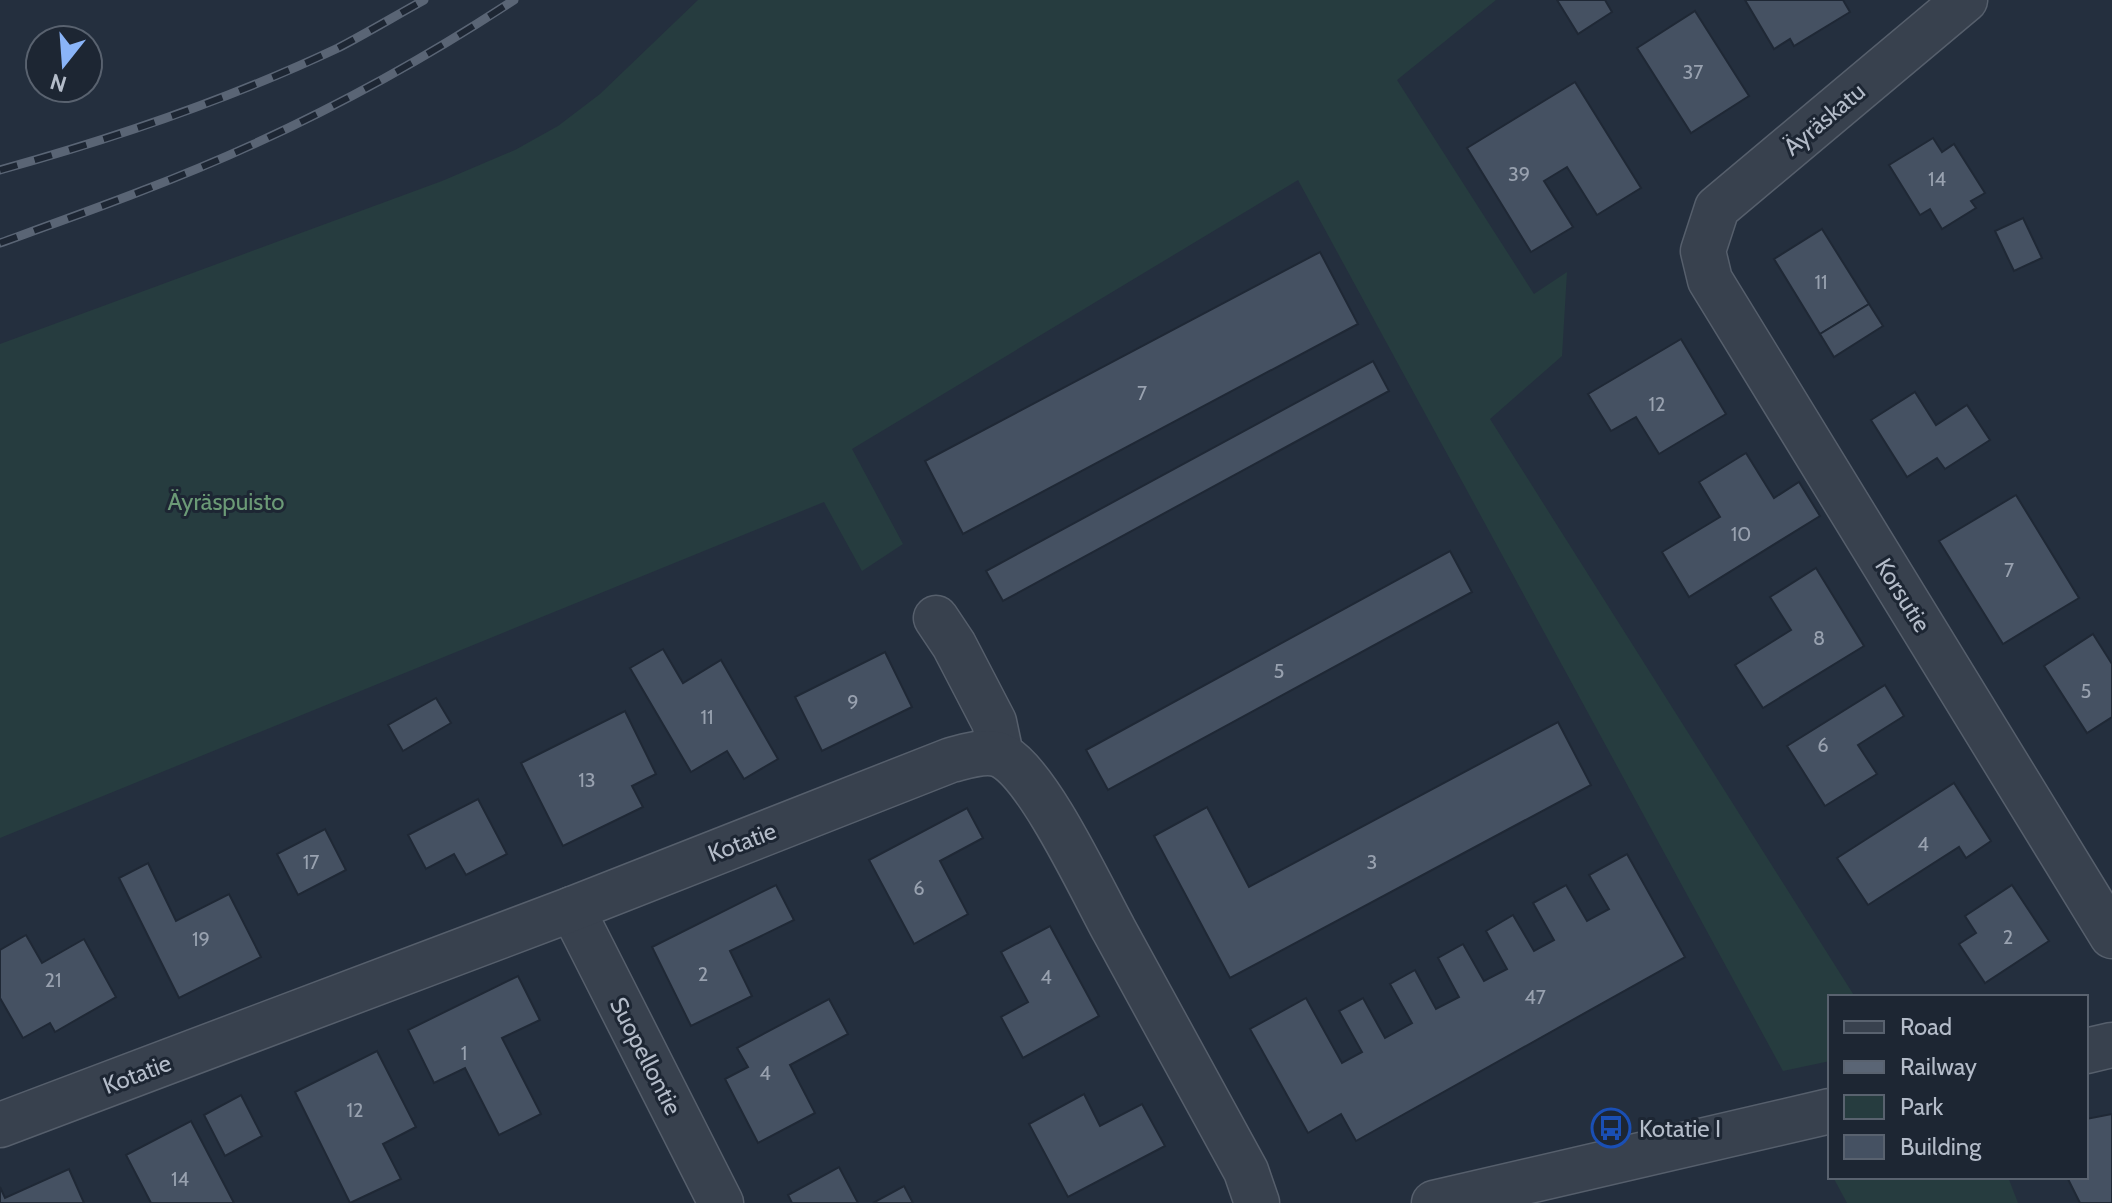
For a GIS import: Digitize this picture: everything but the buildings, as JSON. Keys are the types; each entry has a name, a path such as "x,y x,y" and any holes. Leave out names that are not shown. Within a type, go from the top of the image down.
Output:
{"street":[{"name":"Äyräskatu","path":"1703,251 1717,208 1965,0"},
{"name":"Korsutie","path":"1703,251 1710,280 2112,936"},
{"path":"936,618 954,645 994,722 1001,755 1031,782 1074,856 1246,1171 1257,1203"},
{"name":"Kotatie","path":"0,1125 572,909 951,760 976,753 1001,755"},
{"name":"Suopellontie","path":"572,909 721,1203"},
{"path":"2088,1051 2112,1045"},
{"path":"1434,1203 1828,1111"}],"green space":[{"name":"Äyräspuisto","path":"698,0 1496,0 1397,80 1534,294 1567,272 1562,356 1490,419 1854,995 1828,995 1828,1061 1783,1071 1298,180 852,449 903,544 862,571 824,502 0,838 0,344 442,181 515,150 558,126 600,94"},
{"path":"1834,1179 2009,1179 2018,1203 1847,1203"}],"railway":[{"path":"0,170 86,145 214,101 338,48 424,0"},
{"path":"0,243 160,184 288,128 387,77 514,0"}],"place":[{"name":"Kotatie I","path":"1611,1128"}]}
